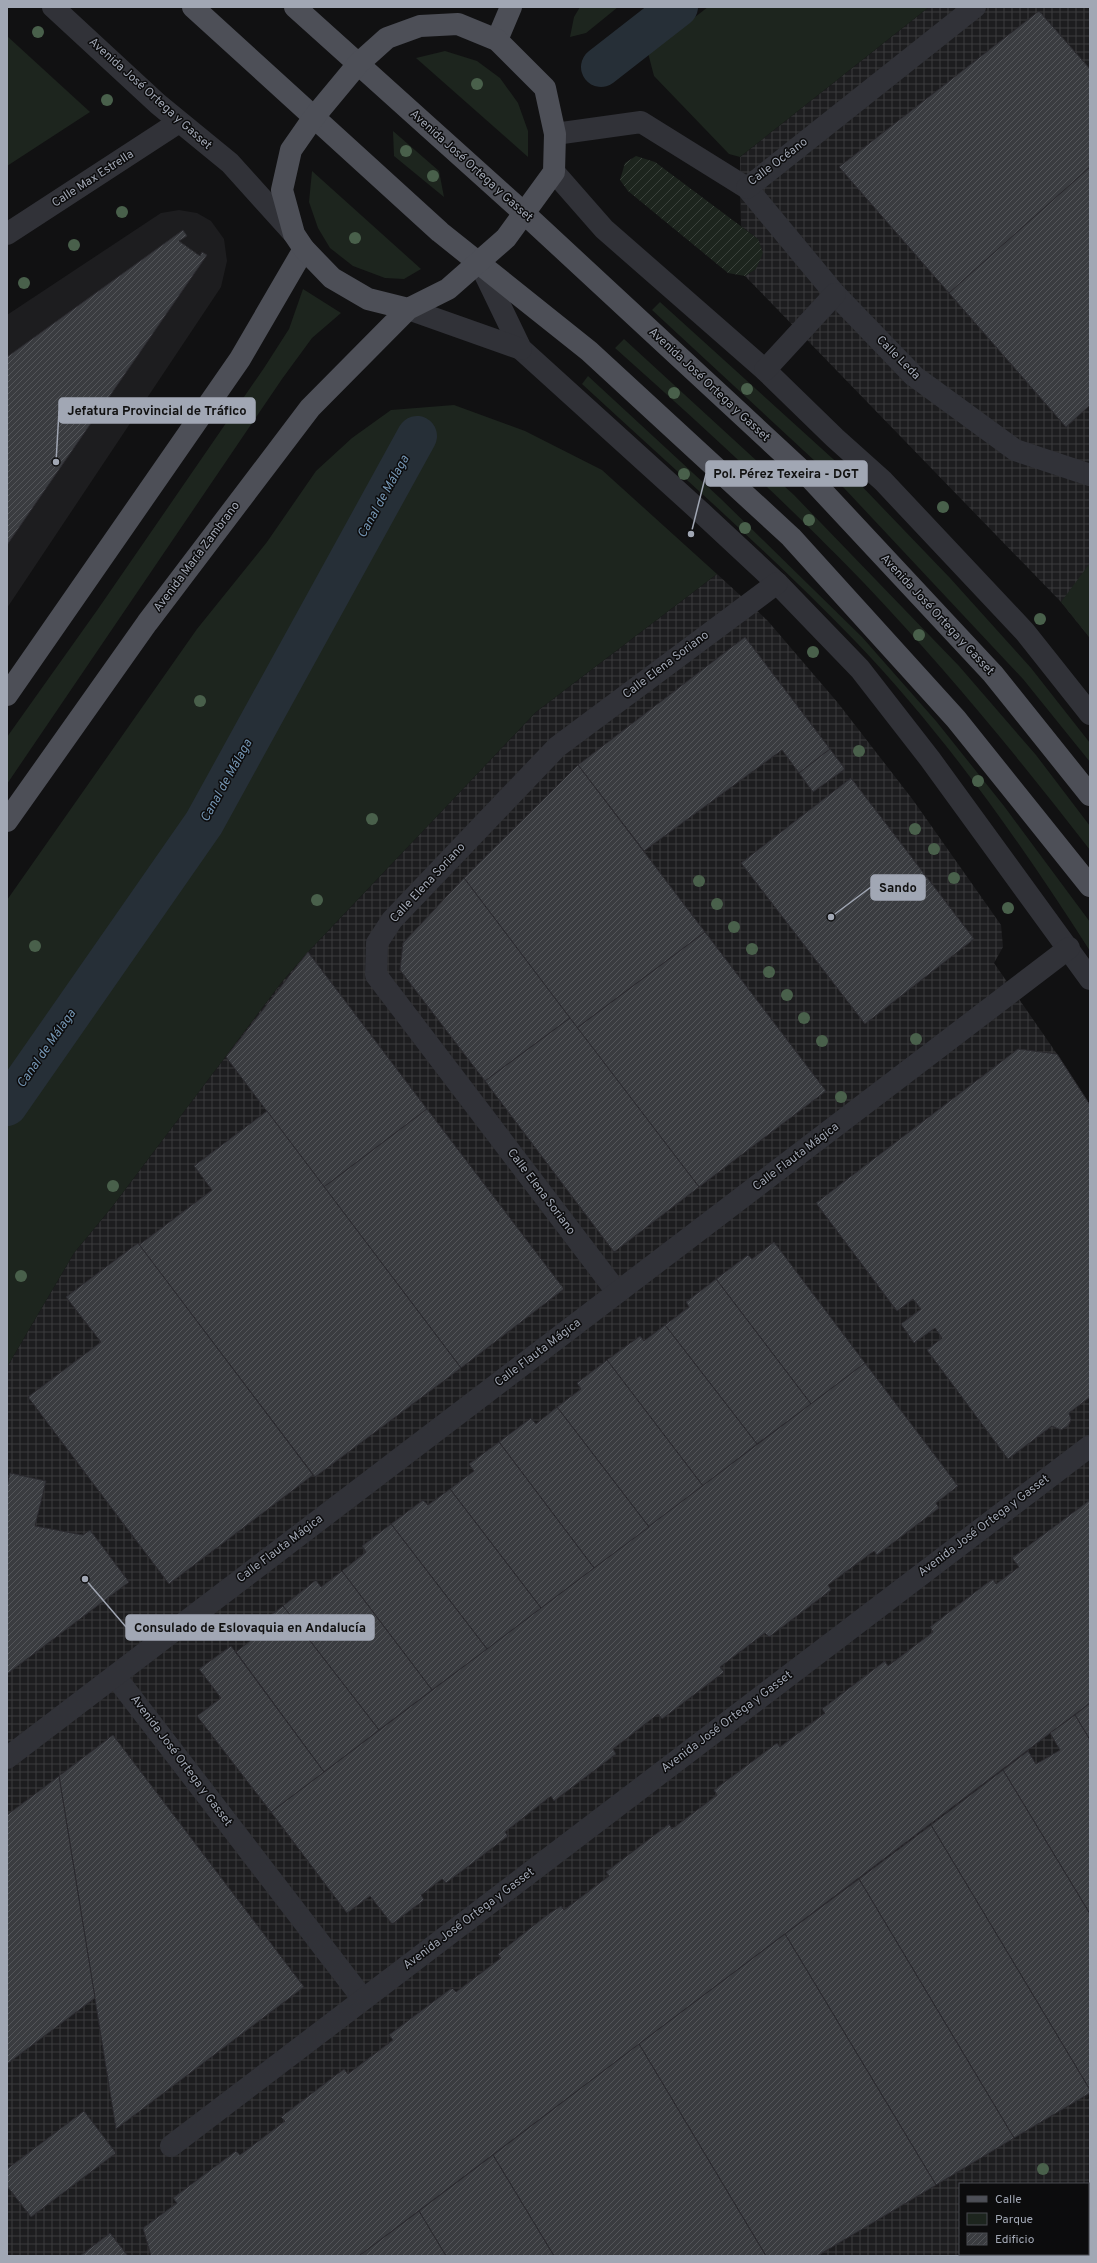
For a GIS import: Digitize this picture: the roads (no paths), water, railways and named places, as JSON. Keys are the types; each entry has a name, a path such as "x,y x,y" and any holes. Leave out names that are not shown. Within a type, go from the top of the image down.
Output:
{"main road":[{"path":"193,7 440,232 590,351 791,537 956,719 1090,886"},
{"name":"Avenida José Ortega y Gasset","path":"295,7 525,214 812,480 992,674 1090,795"},
{"path":"497,40 511,7"},
{"path":"408,309 368,299 332,278 299,242 282,190 291,150 314,117 358,64 387,38 420,26 458,24 497,40 545,88 555,134 554,172"},
{"name":"Avenida María Zambrano","path":"7,821 147,623 310,408 408,309 448,289 506,238 525,214 554,172"},
{"path":"7,695 240,359 299,242"}],"street":[{"name":"Avenida José Ortega y Gasset","path":"53,7 179,122 230,163 299,242"},
{"name":"Calle Océano","path":"555,134 641,122 747,188 974,7"},
{"name":"Calle Max Estrella","path":"7,234 179,122"},
{"path":"554,172 604,228 765,370 835,438 883,481 1025,632 1090,714"},
{"name":"Calle Leda","path":"747,188 835,294 914,376 1015,450 1090,475"},
{"path":"479,262 521,349 704,515 777,584 860,669 930,759 1069,948 1090,979"},
{"path":"765,370 835,294"},
{"path":"408,309 521,349"},
{"name":"Calle Elena Soriano","path":"617,1292 376,975 377,943 392,920 557,747 777,584"},
{"name":"Calle Flauta Mágica","path":"7,1758 1069,948"},
{"name":"Avenida José Ortega y Gasset","path":"171,2146 1090,1446"},
{"name":"Avenida José Ortega y Gasset","path":"115,1676 363,1999"}],"waterway":[{"name":"Canal de Málaga","path":"601,67 678,7"},
{"name":"Canal de Málaga","path":"7,1106 204,823 417,436"}],"place":[{"name":"Jefatura Provincial de Tráfico","path":"56,462"},
{"name":"Pol. Pérez Texeira - DGT","path":"691,534"},
{"name":"Sando","path":"831,917"},
{"name":"Consulado de Eslovaquia en Andalucía","path":"85,1579"}]}
